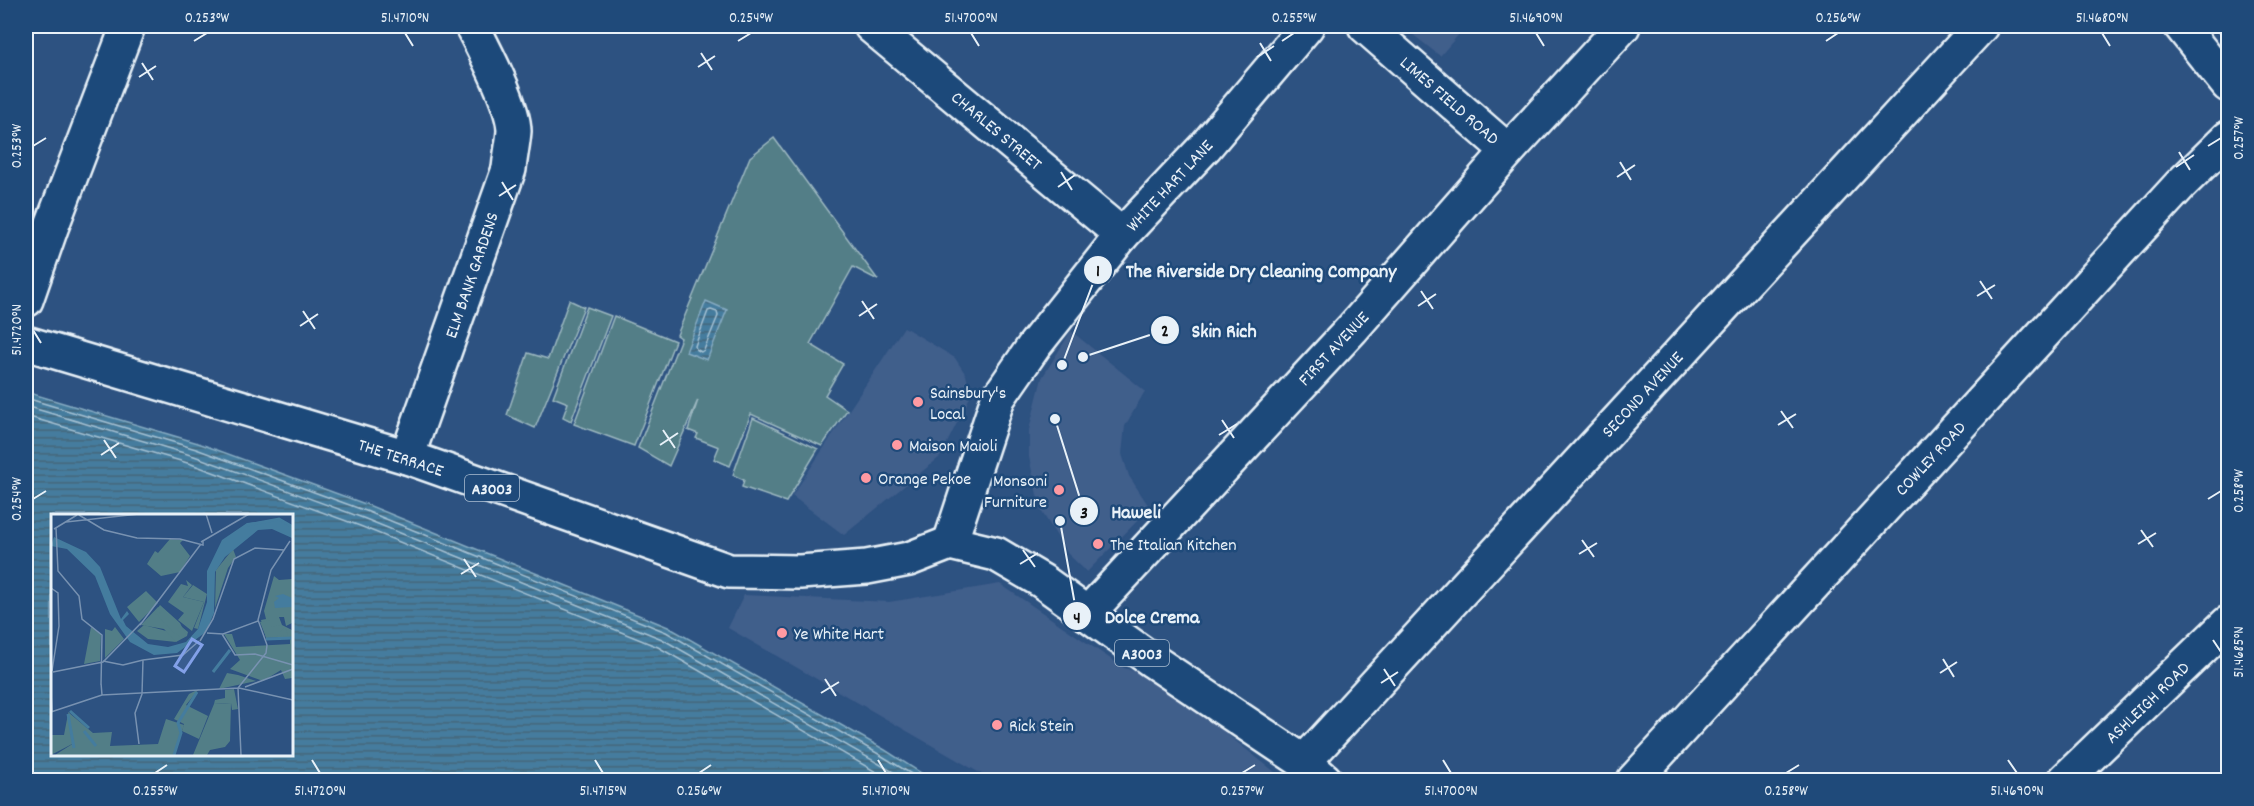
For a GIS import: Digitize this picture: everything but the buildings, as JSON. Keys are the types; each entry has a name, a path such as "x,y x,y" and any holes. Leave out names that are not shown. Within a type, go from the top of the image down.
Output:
{"street":[{"path":"26,300 128,26"},
{"name":"ELM BANK GARDENS","path":"407,457 509,169 514,130 512,119 493,68 472,26"},
{"name":"CHARLES STREET","path":"871,26 1122,235"},
{"name":"LIMES FIELD ROAD","path":"1365,26 1508,152"},
{"name":"FIRST AVENUE","path":"1086,614 1352,329 1623,26"},
{"name":"SECOND AVENUE","path":"1314,771 1981,26"},
{"path":"2181,26 2229,85"},
{"name":"WHITE HART LANE","path":"950,543 998,398 1034,346 1122,235 1205,147 1293,30"},
{"name":"COWLEY ROAD","path":"1634,780 2172,194 2229,138"},
{"name":"THE TERRACE","path":"26,343 407,457 729,571 800,572 867,567 909,558 950,543"},
{"name":"A3003","path":"950,543 996,554 1042,581 1086,614 1314,771"},
{"name":"ASHLEIGH ROAD","path":"2065,780 2229,623"}],"shaded area":[{"path":"1402,26 1466,26 1440,56"},
{"path":"904,327 955,358 966,375 971,395 940,457 844,535 792,496"},
{"path":"1071,331 1145,391 1125,426 1122,454 1129,476 1150,508 1087,572 1068,554 1040,509 1029,457 1029,430 1042,378"},
{"path":"1000,584 1124,668 1157,679 1285,780 992,780 728,628 744,595 889,602"}],"green space":[{"path":"774,138 878,280 853,267 810,344 843,364 825,395 847,410 822,446 751,414 730,466 714,459 719,447 696,438 698,434 688,430 698,400 669,466 638,448 681,338 677,335 750,157"},
{"path":"569,300 584,307 535,428 507,415 528,353 548,359"},
{"path":"587,307 611,316 571,421 563,417 568,403 553,397"},
{"path":"614,316 675,341 634,446 574,424"},
{"path":"753,418 818,449 786,502 742,487 744,480 733,475"}],"water":[{"path":"706,301 727,310 707,360 686,352"},
{"path":"26,392 198,443 368,505 668,627 885,750 932,780 26,780"}],"railway":[{"path":"2218,26 2228,39"}],"place":[{"name":"Skin Rich","path":"1083,357"},
{"name":"The Riverside Dry Cleaning Company","path":"1062,365"},
{"name":"Sainsbury's Local","path":"918,402"},
{"name":"Haweli","path":"1055,419"},
{"name":"Maison Maioli","path":"897,445"},
{"name":"Orange Pekoe","path":"866,478"},
{"name":"Monsoni Furniture","path":"1059,490"},
{"name":"Dolce Crema","path":"1060,521"},
{"name":"The Italian Kitchen","path":"1098,544"},
{"name":"Ye White Hart","path":"782,633"},
{"name":"Rick Stein","path":"997,725"}]}
